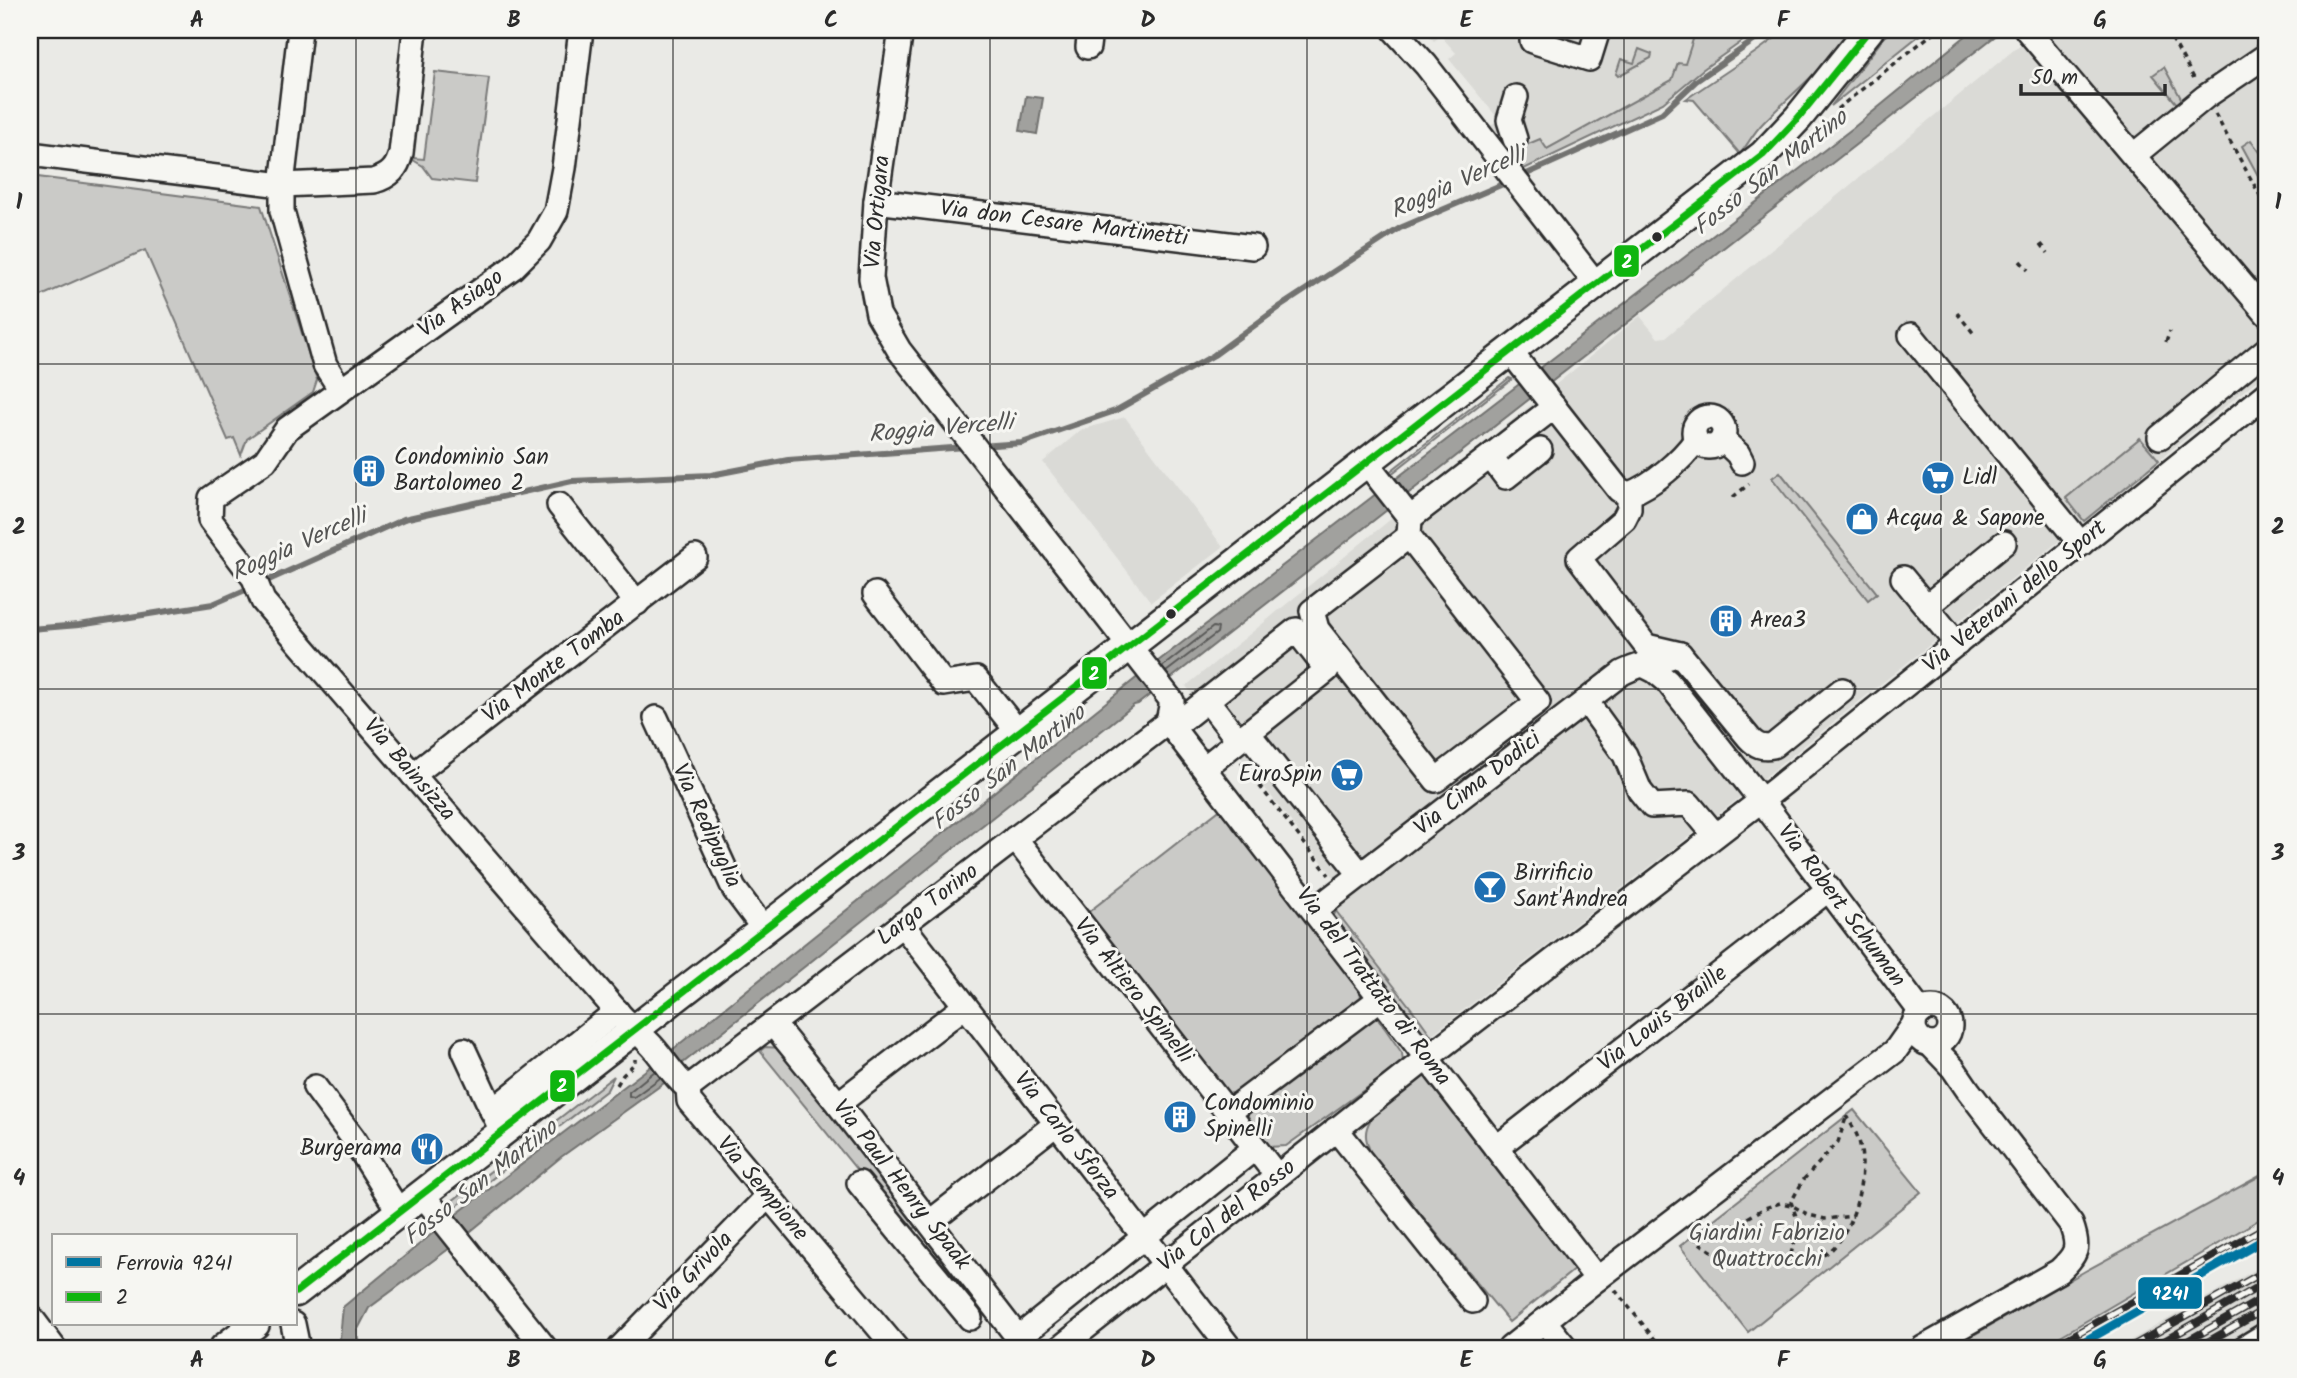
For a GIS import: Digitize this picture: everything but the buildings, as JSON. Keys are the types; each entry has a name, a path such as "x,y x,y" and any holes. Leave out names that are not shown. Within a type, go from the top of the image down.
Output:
{"main road":[{"path":"298,1290 422,1195 497,1122 636,1037 764,929 1018,732 1136,653 1373,471 1510,351 1763,155 1798,118 1869,30"},
{"path":"224,1348 252,1326"}],"street":[{"path":"300,30 282,185 282,211 325,365 341,390"},
{"path":"30,154 282,185 374,181 387,177 398,166 401,153 415,30"},
{"name":"Via Asiago","path":"211,498 265,461 287,429 512,268 539,241 556,211 581,30"},
{"name":"Via Ortigara","path":"901,30 876,201 871,278 878,314 899,350 1165,691 1172,701 1170,724"},
{"path":"1394,30 1426,65 1596,284"},
{"path":"1535,30 1532,41 1589,59 1598,30"},
{"path":"2027,30 2267,314"},
{"path":"2134,155 2205,97 2267,55"},
{"path":"1516,96 1508,120 1516,139"},
{"name":"Via don Cesare Martinetti","path":"876,201 1253,247"},
{"path":"1911,335 2081,544"},
{"path":"2160,437 2267,349"},
{"path":"1510,351 1619,490 1629,494 1639,491 1675,463 1696,440 1695,427 1704,418 1711,418 1722,425 1722,439 1742,461"},
{"name":"Via Veterani dello Sport","path":"1715,835 2267,394"},
{"path":"1373,471 1407,520 1538,702 1436,780 1317,629 1312,611 1407,520 1491,457 1548,400"},
{"path":"1491,457 1506,477 1540,450"},
{"name":"Via Robert Schuman","path":"1629,494 1629,509 1624,519 1579,558 1655,671 1667,681 1829,889 1922,1031 2071,1224 2077,1240 2074,1256 2059,1271 1923,1348"},
{"name":"Via Bainsizza","path":"211,498 210,520 254,578 263,601 636,1037"},
{"path":"558,505 637,603"},
{"path":"1927,606 2004,543"},
{"name":"Via Monte Tomba","path":"413,775 695,557"},
{"path":"1903,578 1958,643"},
{"path":"875,594 944,684 976,679 1018,732"},
{"name":"Largo Torino","path":"682,1083 772,1024 1015,838 1170,724 1207,700 1296,630 1328,670 1240,743"},
{"name":"Via Cima Dodici","path":"1315,910 1645,656 1680,654 1749,738 1764,748 1773,746 1842,690"},
{"path":"1207,700 1240,743 1361,875"},
{"path":"1586,701 1625,755 1640,791 1652,806 1689,804 1715,835"},
{"name":"Via Redipuglia","path":"656,718 734,889 764,929"},
{"name":"Via del Trattato di Roma","path":"1170,724 1496,1148 1605,1284"},
{"path":"1204,768 1240,743"},
{"name":"Via Col del Rosso","path":"1060,1348 1336,1129 1715,835"},
{"name":"Via Altiero Spinelli","path":"1015,838 1278,1176"},
{"name":"Via Louis Braille","path":"1496,1148 1829,889"},
{"name":"Via Carlo Sforza","path":"902,924 1230,1348"},
{"path":"1228,1113 1381,998"},
{"path":"838,1104 965,1006"},
{"path":"1510,1348 1544,1321 1605,1284 1922,1031 1932,1008 1943,1012 1949,1022 1949,1028 1940,1042 1922,1031"},
{"name":"Via Paul Henry Spaak","path":"772,1024 838,1104 1022,1343"},
{"name":"Via Robert Schuman","path":"1949,1028 1953,1068"},
{"name":"Via Sempione","path":"636,1037 682,1083 689,1101 896,1348"},
{"path":"464,1050 497,1122"},
{"path":"315,1087 353,1138 399,1212"},
{"path":"914,1250 933,1227 1056,1124"},
{"path":"1336,1129 1472,1301"},
{"name":"Via Col del Rosso","path":"1022,1343 1143,1236 1255,1148"},
{"path":"859,1183 970,1318"},
{"path":"422,1195 545,1348"},
{"name":"Via Grivola","path":"620,1348 768,1196"},
{"path":"30,1316 54,1348"},
{"path":"1544,1321 1566,1348"},
{"path":"293,1326 298,1348"},
{"path":"2244,1348 2267,1334"}],"path":[{"path":"1833,113 1934,30"},
{"path":"2167,30 2199,86"},
{"path":"2212,109 2267,208"},
{"path":"2041,244 2048,253"},
{"path":"2020,261 2028,270"},
{"path":"1957,313 1975,335"},
{"path":"2166,342 2170,331"},
{"path":"1733,497 1749,484"},
{"path":"1240,743 1340,890"},
{"path":"617,1086 635,1063 636,1037"},
{"path":"1788,1264 1797,1233 1797,1219 1791,1205 1804,1179 1838,1142 1846,1116 1860,1144 1863,1169 1853,1216 1831,1250 1816,1258 1788,1264 1769,1267 1712,1253 1701,1246 1693,1236 1718,1235 1765,1208 1780,1203 1791,1205 1809,1215 1825,1219 1853,1216"},
{"path":"1605,1284 1662,1348"}],"shaded area":[{"path":"1424,30 1696,30 1685,64 1677,63 1672,80 1547,149 1517,153 1520,164 1488,128 1496,122 1496,116 1449,59 1456,53 1441,36 1434,41"},
{"path":"2051,30 2267,30 2267,372 2159,460 2140,438 2066,498 2084,521 1734,802 1431,1035 1336,911 1333,876 1186,686 1640,316 1658,338 1666,337 2021,44"},
{"path":"1125,417 1223,547 1151,602 1043,462 1081,430"},
{"path":"2267,1263 2267,1348 2117,1348"}],"green space":[{"path":"1696,30 1758,30 1702,70 1663,103 1524,169 1520,164 1517,153 1521,147 1540,139 1547,149 1672,80 1678,63 1685,64"},
{"path":"1786,30 1848,30 1830,56 1760,127 1740,154 1694,100 1686,99"},
{"path":"1890,30 1926,30 1831,106"},
{"path":"1639,49 1652,54 1651,58 1618,76 1616,74 1621,59 1634,63"},
{"path":"2164,67 2182,100 2177,104 2153,75"},
{"path":"435,72 489,78 475,183 432,178 423,166 413,160 424,159"},
{"path":"2251,140 2267,162 2267,192 2242,146"},
{"path":"30,176 261,206 317,380 313,392 247,439 241,455 234,438 228,440 145,250 30,301"},
{"path":"1509,378 1512,379 1390,475 1388,473"},
{"path":"2140,438 2159,460 2084,521 2066,498"},
{"path":"1780,472 1877,593 1868,600 1772,478"},
{"path":"1222,808 1360,985 1361,1000 1354,1009 1235,1093 1223,1094 1086,914"},
{"path":"1336,911 1421,1021 1431,1035 1427,1038 1333,917"},
{"path":"1377,1017 1402,1053 1403,1062 1286,1146 1268,1147 1252,1126 1247,1113 1256,1101"},
{"path":"765,1047 782,1048 919,1225 908,1233 760,1051"},
{"path":"1427,1073 1575,1269 1509,1322 1370,1152 1366,1136 1372,1117 1399,1092"},
{"path":"614,1076 607,1090 445,1215 443,1208"},
{"name":"Giardini Fabrizio Quattrocchi","path":"1854,1110 1921,1192 1748,1332 1680,1246"},
{"path":"2267,1172 2267,1215 2040,1348 1951,1348 2087,1270"}],"water":[{"path":"1973,30 2003,30 1134,705 678,1067 671,1078 561,1157 454,1245 369,1308 357,1331 358,1339 365,1348 339,1348 343,1307 450,1219 667,1054 1140,675 1853,128"},
{"path":"1026,96 1043,98 1037,134 1020,131"}],"waterway":[{"name":"Roggia Vercelli","path":"1520,177 1662,113 1696,81 1769,30"},
{"name":"Roggia Vercelli","path":"980,446 1022,443 1115,411 1214,355 1281,306 1400,228 1510,181"},
{"name":"Roggia Vercelli","path":"262,583 404,519 572,481 711,475 788,460 966,447"},
{"name":"Roggia Vercelli","path":"30,629 79,625 213,604 252,587"}],"railway":[{"path":"2051,1348 2267,1226"},
{"path":"2129,1348 2267,1270"},
{"path":"2152,1348 2267,1282"},
{"path":"2175,1348 2267,1296"},
{"path":"2197,1348 2267,1308"}],"rail line":[{"name":"9241","path":"2073,1348 2267,1238"}],"transit line":[{"name":"2","path":"298,1290 1763,155 1798,118 1869,30"}],"place":[{"name":"Condominio San Bartolomeo 2","path":"369,471"},
{"name":"Lidl","path":"1938,478"},
{"name":"Acqua & Sapone","path":"1862,519"},
{"name":"Area3","path":"1726,621"},
{"name":"EuroSpin","path":"1347,775"},
{"name":"Birrificio Sant'Andrea","path":"1490,887"},
{"name":"Condominio Spinelli","path":"1180,1117"},
{"name":"Burgerama","path":"427,1149"}],"water label":[{"name":"Fosso San Martino","path":"1771,173"},
{"name":"Fosso San Martino","path":"1009,768"},
{"name":"Fosso San Martino","path":"481,1183"}]}
